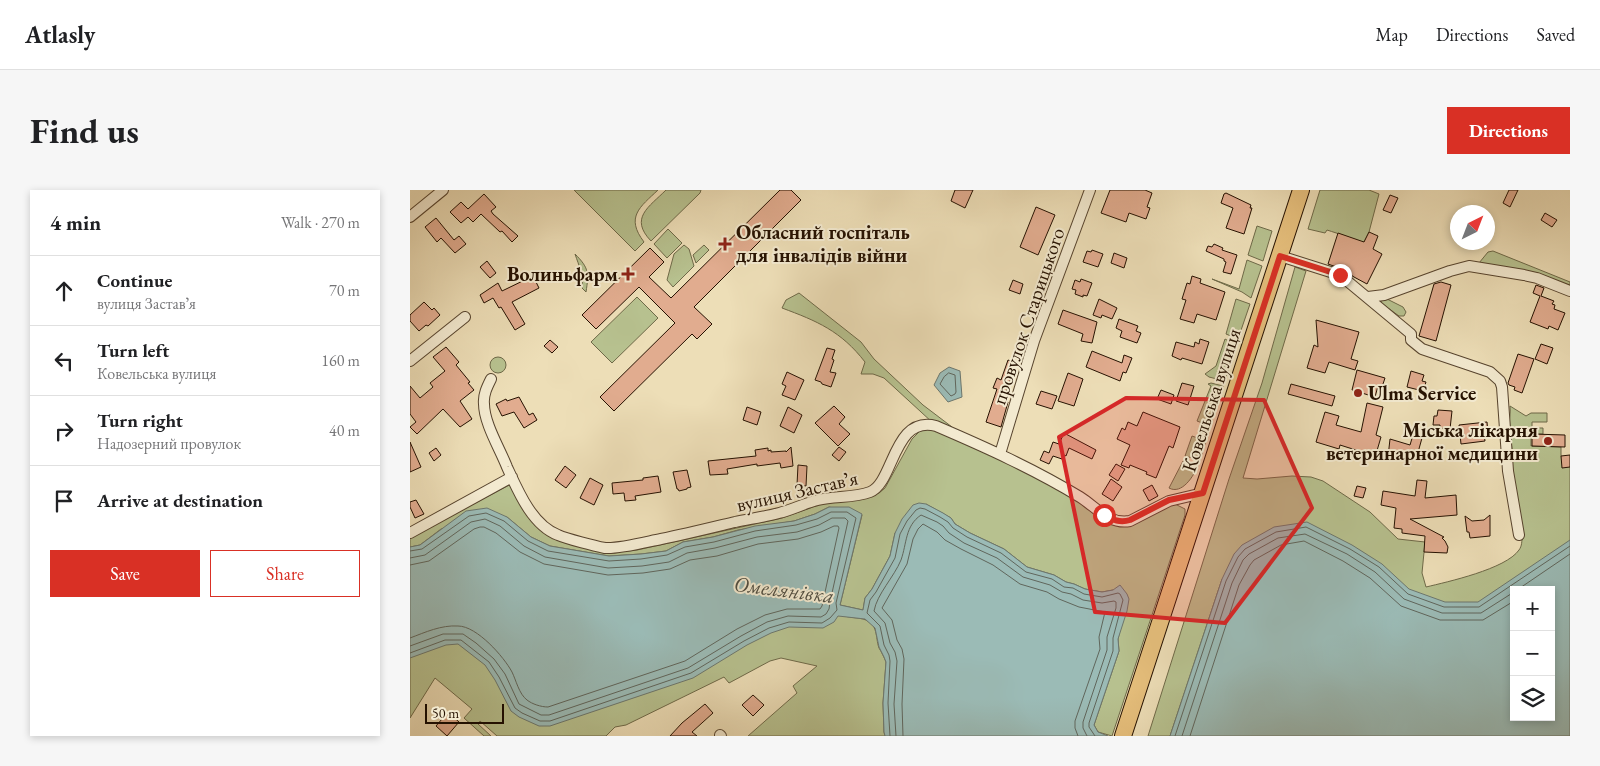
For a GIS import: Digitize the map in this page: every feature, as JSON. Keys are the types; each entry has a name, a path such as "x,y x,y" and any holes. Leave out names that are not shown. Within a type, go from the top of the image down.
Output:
{"main road":[{"name":"Ковельська вулиця","path":"1125,732 1301,190"}],"street":[{"path":"410,217 443,190"},
{"name":"провулок Старицького","path":"1000,454 1034,341 1090,190"},
{"path":"1280,256 1340,275 1411,334 1411,340 1422,349 1490,372 1500,381 1508,471 1519,535"},
{"path":"1368,297 1384,295 1469,266 1531,276 1570,291"},
{"path":"410,361 465,318"},
{"name":"вулиця Заставʼя","path":"491,379 484,397 485,414 512,477 527,506 546,529 558,536 606,548 637,544 780,513 816,500 858,495 873,491 879,485 901,443 910,432 919,425 925,424 936,426 1000,454 1079,496 1104,515 1114,520 1123,522 1130,520 1169,500 1203,493"},
{"path":"410,533 512,477"}],"highlighted area":[{"path":"1126,398 1264,400 1312,508 1225,623 1095,612 1059,437"}],"green space":[{"path":"574,190 658,190 641,207 635,219 638,233 644,242 635,251"},
{"path":"666,190 701,190 651,241 642,226 642,219 648,208"},
{"path":"1320,190 1369,190 1379,194 1369,232 1363,244 1327,230 1325,233 1308,229"},
{"path":"1257,226 1272,231 1263,261 1248,255"},
{"path":"668,229 682,243 667,258 654,244"},
{"path":"684,245 689,249 694,266 673,287 667,280 674,254"},
{"path":"704,245 709,250 696,263 693,255"},
{"path":"1493,251 1570,282 1570,288 1479,263 1488,252"},
{"path":"575,254 587,271 586,292 582,288 582,275"},
{"path":"1247,260 1262,266 1251,298 1212,279 1239,289"},
{"path":"1295,267 1306,271 1243,478 1257,479 1292,476 1311,477 1323,481 1370,512 1398,539 1425,542 1422,573 1426,587 1489,569 1512,557 1519,550 1522,535 1511,470 1513,458 1509,426 1510,406 1526,416 1531,413 1547,413 1547,422 1532,422 1532,428 1543,428 1543,434 1531,434 1531,446 1561,447 1561,456 1570,467 1570,566 1523,586 1510,586 1510,593 1468,628 1222,579 1170,736 1148,736 1229,479 1262,383"},
{"path":"799,293 861,342 874,359 923,405 952,427 950,430 933,423 884,378 873,374 861,374 865,362 847,342 828,328 782,308 786,300"},
{"path":"637,297 658,318 612,363 591,342"},
{"path":"1385,298 1403,307 1406,312 1404,316 1399,316 1381,303 1381,299"},
{"path":"1236,299 1250,304 1238,339 1226,334"},
{"path":"1225,339 1236,345 1225,381 1209,377 1205,374 1216,366"},
{"path":"498,357 504,359 506,365 504,371 498,373 492,371 490,365 492,359"},
{"path":"1208,384 1223,386 1210,426 1197,421 1211,386"},
{"path":"932,428 983,450 1130,526 1171,505 1175,504 1185,509 1185,515 1112,736 1098,732 1094,725 1119,651 1118,639 1121,626 1113,590 1102,592 1085,589 1054,575 1027,567 1004,549 970,533 955,524 951,518 926,504 895,533 890,556 865,598 863,610 840,605 862,515 829,507 794,521 738,530 713,537 683,542 666,551 641,554 609,556 550,546 531,537 507,517 441,529 420,545 410,547 410,537 509,485 557,539 606,553 637,550 782,518 821,504 879,493 885,488 912,439 921,430"},
{"path":"1192,436 1206,441 1200,460 1185,456"},
{"path":"1183,461 1198,465 1183,487 1178,489 1169,488"},
{"path":"837,613 868,621 876,631 879,648 886,662 883,703 885,736 748,736 797,693 793,686 817,666 781,658 770,661 729,683 724,677 626,725 615,727 606,736 497,736 480,721 478,724 491,736 484,736 464,718 472,709 435,678 410,718 410,650 443,638 753,635"}],"water":[{"path":"949,367 960,371 962,397 948,402 934,385 940,373"},
{"name":"Омелянівка","path":"919,503 926,504 943,513 951,518 955,524 970,533 1004,549 1027,567 1054,575 1085,589 1102,592 1113,590 1120,585 1129,599 1127,611 1118,639 1119,651 1094,725 1098,732 1108,736 885,736 883,703 886,662 879,647 875,628 865,619 838,616 834,622 823,628 789,627 771,633 747,645 693,678 550,726 539,726 519,717 511,711 485,665 458,644 446,645 410,658 410,547 420,545 466,511 487,508 507,517 531,537 550,546 609,556 666,551 683,542 713,537 755,526 794,521 829,507 849,507 862,514 840,605 863,610 865,598 890,556 895,533 902,519 913,505"},
{"path":"1307,522 1352,545 1382,564 1409,589 1445,602 1478,602 1570,540 1570,736 1170,736 1222,579 1234,554 1242,545 1274,527"}],"building":[{"path":"780,190 791,190 801,200 694,307 712,324 697,339 692,334 614,411 600,397 675,323 639,287 596,329 582,315 650,248 664,262 649,277 671,298"},
{"path":"955,190 973,190 965,208 951,201"},
{"path":"1110,190 1145,190 1152,193 1147,207 1150,208 1146,219 1129,213 1126,222 1101,213"},
{"path":"1509,190 1518,190 1510,207 1503,203"},
{"path":"1226,193 1251,205 1250,208 1252,208 1244,234 1226,228 1233,208 1221,203"},
{"path":"484,194 496,207 491,211 493,214 518,236 512,242 481,214 473,222 468,217 461,223 450,212 461,202 468,209"},
{"path":"1390,195 1398,198 1391,213 1383,210"},
{"path":"1036,207 1055,215 1038,255 1020,247"},
{"path":"1545,213 1557,220 1552,227 1541,220"},
{"path":"436,218 454,240 459,236 466,244 455,253 441,238 437,242 425,227"},
{"path":"1369,232 1378,236 1373,249 1382,254 1367,284 1342,269 1328,264 1338,233 1364,242"},
{"path":"1214,244 1223,248 1222,250 1237,255 1231,274 1223,272 1226,262 1224,259 1206,251 1208,246 1212,247"},
{"path":"1092,250 1103,254 1098,267 1083,262 1087,251 1091,252"},
{"path":"1114,253 1127,258 1124,268 1111,263"},
{"path":"487,261 496,273 490,278 480,267"},
{"path":"533,276 539,288 512,302 525,324 515,330 493,298 484,303 480,295 498,283 502,291"},
{"path":"1192,276 1201,279 1200,283 1225,292 1216,320 1197,314 1194,323 1180,319 1186,300 1182,299 1187,283 1190,284"},
{"path":"1081,279 1092,283 1087,296 1083,295 1083,297 1075,294 1076,290 1072,289 1075,280 1080,282"},
{"path":"1013,280 1023,284 1020,294 1009,290"},
{"path":"1441,282 1451,285 1436,341 1419,336 1434,284"},
{"path":"1536,285 1544,288 1541,296 1554,301 1552,304 1555,305 1554,309 1565,313 1558,330 1549,326 1548,329 1530,322 1540,296 1533,293"},
{"path":"1099,299 1117,308 1112,319 1102,315 1101,318 1093,315"},
{"path":"424,302 432,310 434,308 440,315 419,331 410,321 410,315"},
{"path":"1063,310 1097,322 1092,343 1081,341 1083,334 1058,324"},
{"path":"1119,319 1138,326 1136,331 1141,333 1137,343 1120,337 1122,331 1116,328"},
{"path":"1316,320 1359,332 1351,359 1358,361 1355,370 1329,362 1325,373 1307,368 1314,345 1318,347"},
{"path":"1200,339 1209,342 1202,364 1182,358 1181,360 1172,356 1176,342 1194,347 1195,342 1199,344"},
{"path":"550,340 558,347 552,353 544,346"},
{"path":"1541,344 1553,348 1547,364 1535,359"},
{"path":"446,347 459,362 456,365 474,390 460,401 472,419 460,427 443,409 417,434 410,427 416,422 410,414 410,386 420,398 433,387 430,383 445,371 433,357"},
{"path":"827,348 835,350 830,372 836,373 831,387 815,380"},
{"path":"1092,351 1122,363 1124,355 1132,358 1126,373 1123,372 1120,381 1086,367"},
{"path":"1518,354 1534,359 1522,393 1514,390 1515,387 1508,383"},
{"path":"1008,360 1016,363 1003,401 1008,402 1001,427 986,422 997,389 993,388 997,378 1001,380"},
{"path":"1357,370 1385,378 1382,387 1378,386 1375,397 1352,390"},
{"path":"1411,371 1424,375 1422,381 1426,382 1423,391 1407,387"},
{"path":"787,372 804,380 795,400 782,395 786,386 782,384"},
{"path":"1068,373 1083,379 1074,406 1058,401"},
{"path":"1182,383 1194,386 1188,405 1176,401"},
{"path":"1291,384 1335,396 1332,406 1288,394"},
{"path":"1161,390 1174,395 1171,404 1157,399"},
{"path":"1041,391 1057,396 1052,409 1036,404"},
{"path":"519,397 529,415 533,413 537,420 524,428 514,412 502,416 496,404 506,399 507,401"},
{"path":"1367,403 1383,407 1376,435 1381,437 1376,454 1340,445 1339,449 1316,442 1325,412 1339,416 1336,425 1361,432"},
{"path":"834,406 845,417 839,424 850,434 838,446 815,423"},
{"path":"747,407 761,412 757,425 743,420"},
{"path":"788,407 802,415 794,433 780,426"},
{"path":"1438,410 1452,411 1450,429 1440,428 1440,425 1433,425 1434,416 1437,416"},
{"path":"1143,412 1180,427 1173,448 1169,446 1156,478 1130,465 1129,468 1121,465 1130,445 1117,439 1122,428 1125,430 1128,422 1137,426"},
{"path":"1487,422 1488,434 1484,434 1485,441 1461,444 1459,425"},
{"path":"1064,433 1096,450 1092,459 1069,448 1066,456 1064,455 1062,459 1053,456 1049,464 1040,460 1044,451 1049,453 1053,442 1059,444"},
{"name":"Міська лікарня ветеринарної медицини","path":"1532,434 1565,435 1565,447 1532,446"},
{"path":"1413,435 1422,438 1417,456 1400,451 1398,459 1388,457 1390,439 1410,445"},
{"path":"410,442 421,467 410,472"},
{"path":"791,447 793,466 781,468 780,463 757,466 757,464 727,469 728,474 710,475 708,461 756,456 755,450 768,448 768,451 771,450 771,452 786,452"},
{"path":"839,447 846,452 839,461 832,455"},
{"path":"436,448 441,455 434,461 429,453"},
{"path":"1570,455 1570,467 1562,468 1561,456"},
{"path":"1116,464 1125,469 1118,481 1109,475"},
{"path":"798,465 807,466 806,486 797,485"},
{"path":"565,466 576,475 566,488 555,480"},
{"path":"687,470 691,487 679,491 673,472"},
{"path":"658,476 661,492 635,496 636,500 625,501 624,493 613,494 612,483 643,480 643,478"},
{"path":"590,478 603,485 594,505 580,498"},
{"path":"1111,479 1122,487 1113,501 1102,494"},
{"path":"1417,480 1427,481 1425,498 1456,495 1457,515 1410,519 1444,537 1442,538 1448,547 1447,553 1424,552 1425,536 1402,533 1402,529 1394,528 1396,508 1381,505 1383,491 1415,496"},
{"path":"1152,485 1158,496 1149,501 1143,490"},
{"path":"1357,486 1366,488 1363,498 1354,496"},
{"path":"416,500 424,514 415,518 410,502"},
{"path":"1490,515 1490,536 1470,538 1469,532 1467,532 1465,516 1472,521 1484,520"},
{"path":"753,695 764,705 753,716 742,705"},
{"path":"705,704 713,713 692,732 697,736 670,736 682,723"},
{"path":"448,712 459,722 447,736 436,726"}],"place":[{"name":"Обласний госпіталь для інвалідів війни","path":"725,244"},
{"name":"Волиньфарм","path":"628,274"},
{"name":"Ulma Service","path":"1358,393"},
{"name":"Міська лікарня ветеринарної медицини","path":"1548,441"}],"route":[{"path":"1104,515 1123,522 1169,500 1203,493 1280,256 1340,275"}]}
